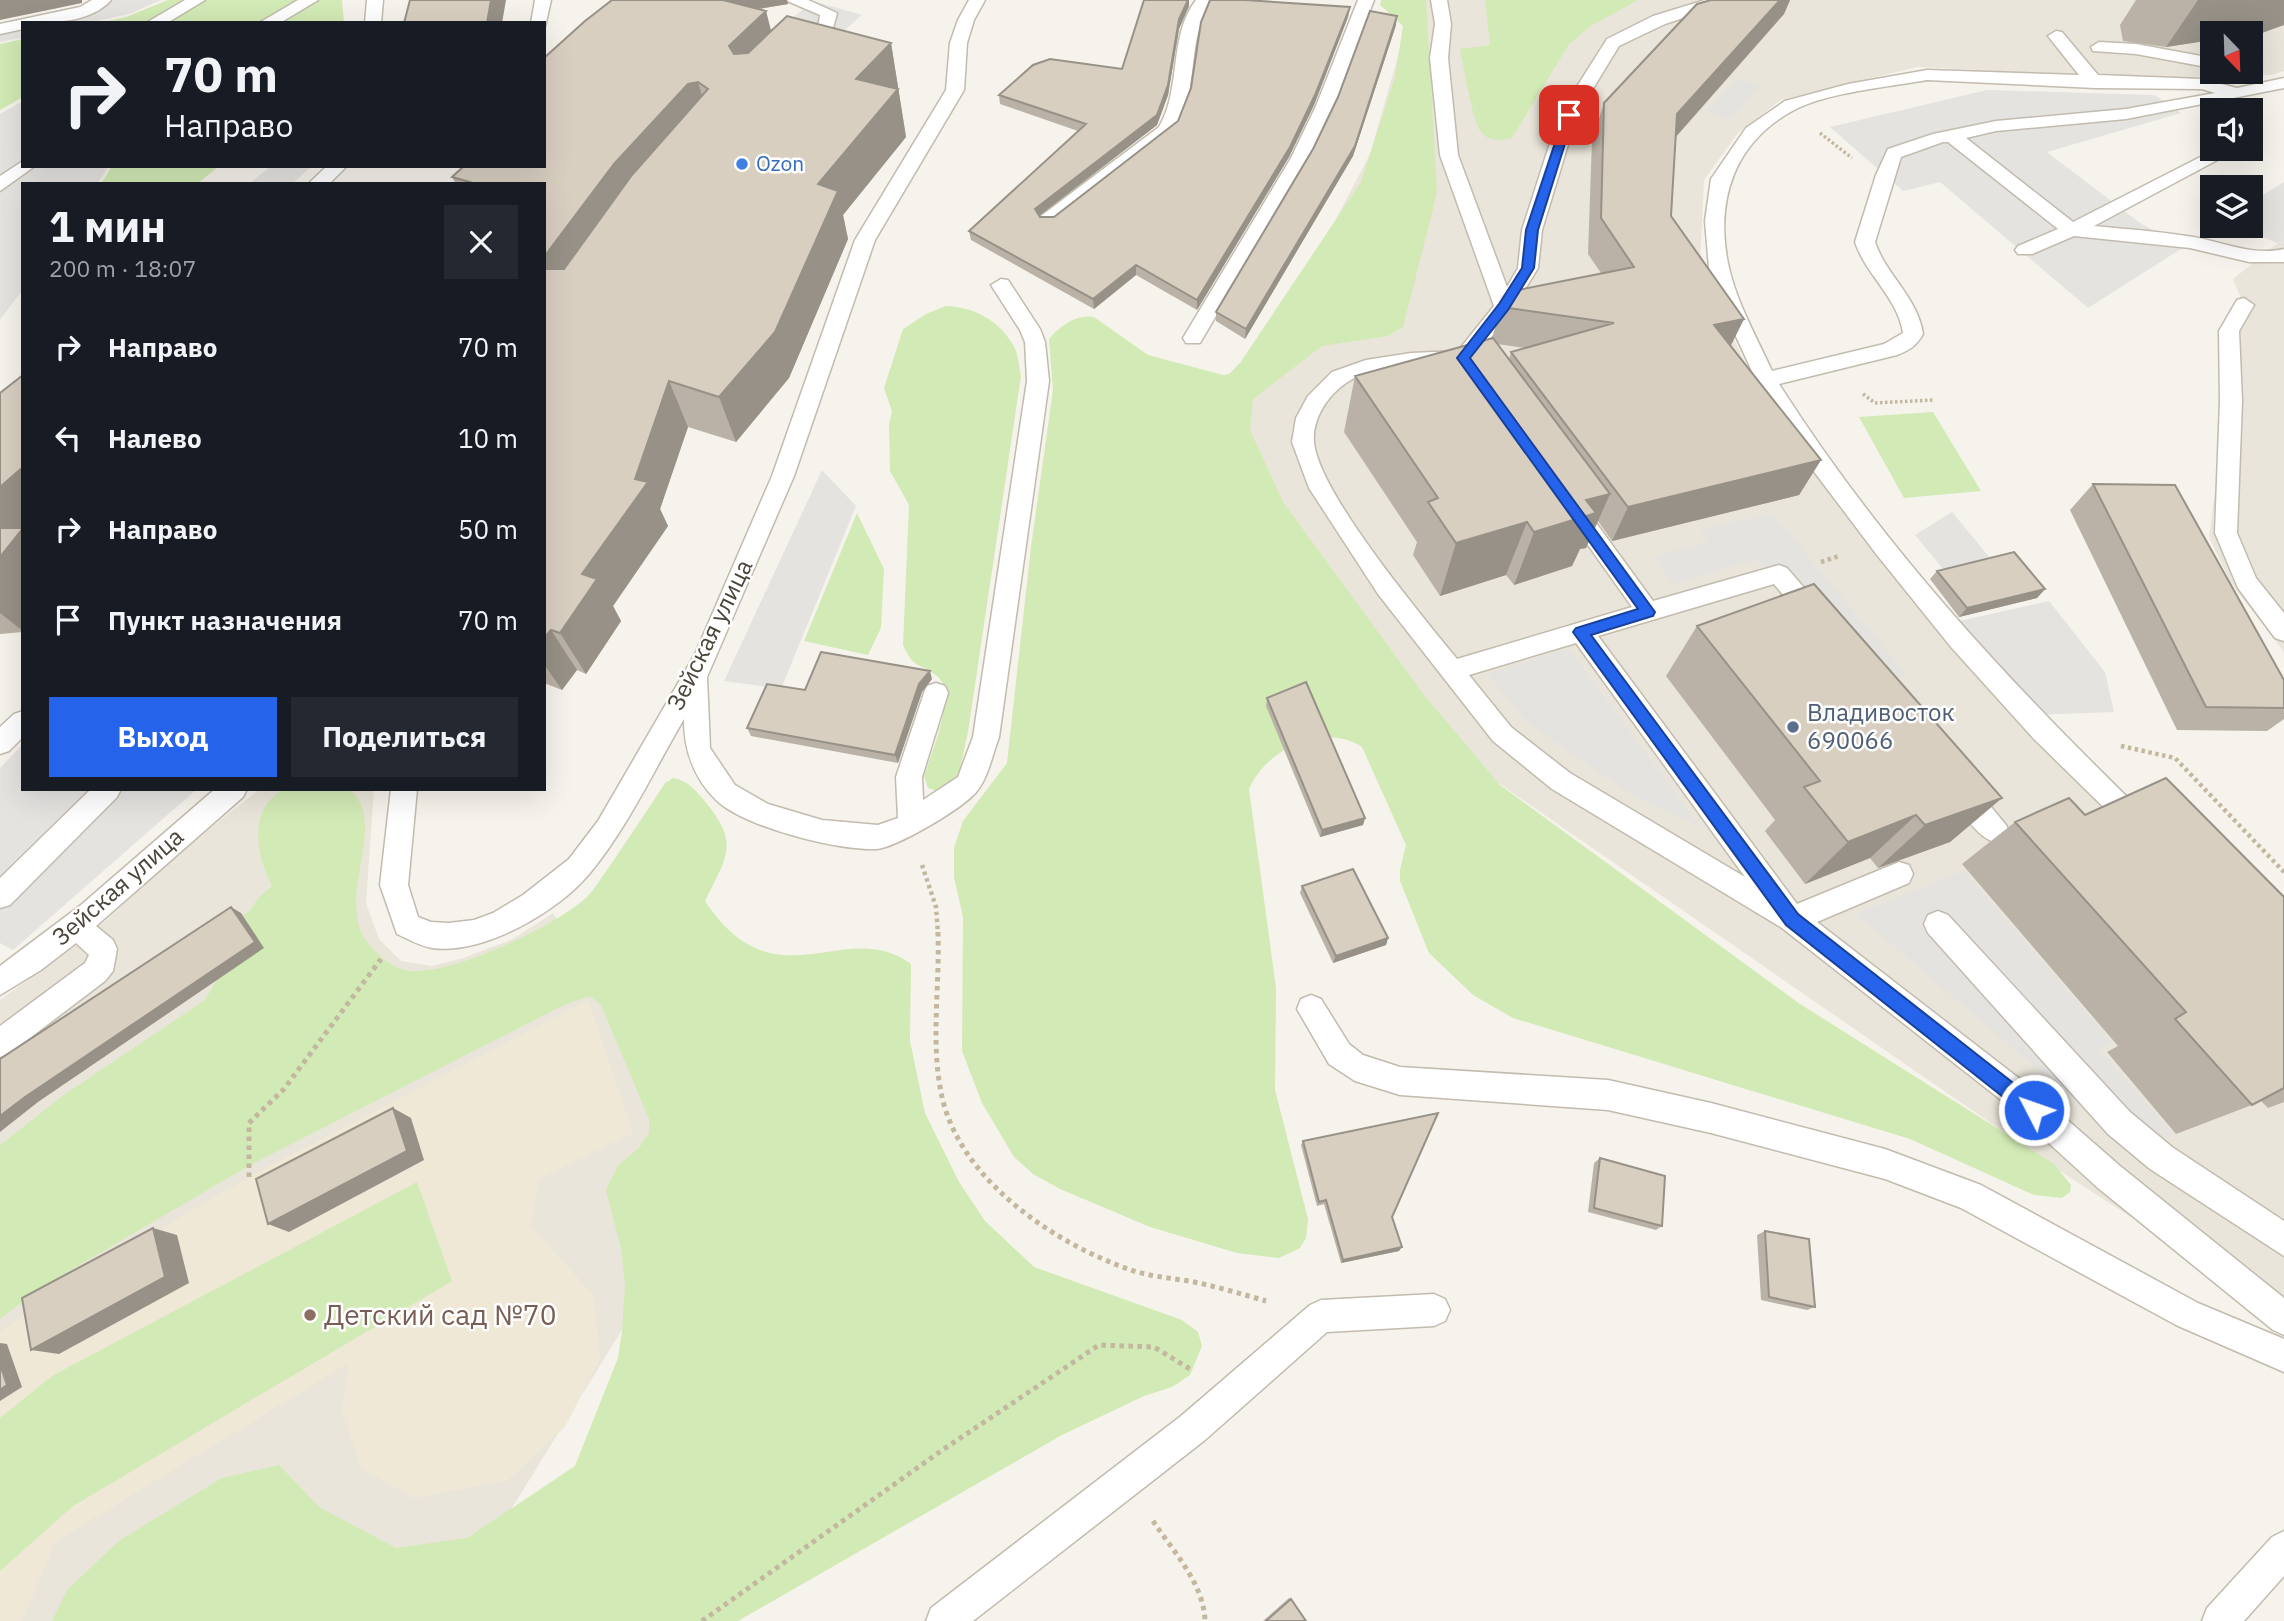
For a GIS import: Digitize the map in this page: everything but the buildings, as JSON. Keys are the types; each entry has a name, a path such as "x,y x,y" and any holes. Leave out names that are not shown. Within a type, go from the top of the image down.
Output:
{"lane":[{"path":"35,21 85,11 103,0"},
{"path":"158,21 197,0"},
{"path":"271,21 310,0"},
{"path":"373,21 375,0"},
{"path":"540,21 542,0"},
{"path":"782,66 827,24 829,13 793,0"},
{"name":"Зейская улица","path":"404,791 394,886 407,925 429,936 474,933 503,922 533,904 579,867 607,829 706,657 783,477 864,240 955,90 954,65 970,8 977,0"},
{"path":"1048,220 1166,130 1178,110 1192,16 1204,0"},
{"path":"1193,338 1300,158 1325,106 1366,0"},
{"path":"1438,0 1443,24 1439,58 1450,155 1504,307"},
{"path":"1722,0 1659,20 1613,43 1569,115 1532,230 1528,268 1504,307 1464,358 1411,360 1366,368 1339,377 1319,396 1307,418 1303,442 1320,488 1386,588 1449,671 1502,734 1561,781 1792,919 2015,1093 2109,1177 2284,1319"},
{"path":"0,29 21,24"},
{"path":"2056,36 2095,83"},
{"path":"2099,47 2136,49 2200,61"},
{"path":"2154,840 2043,732 1960,640 1885,549 1808,447 1766,380 1719,268 1715,221 1720,179 1752,132 1791,105 1848,89 1927,75 2095,83 2202,84 2232,98"},
{"path":"2263,78 2281,84"},
{"path":"2249,98 2281,84"},
{"path":"1766,380 1890,350 1906,343 1913,334 1908,313 1876,271 1865,242 1872,229 1881,181 1894,153 1951,135 1996,126 2200,106"},
{"path":"1951,135 2072,230 2190,242 2249,256 2284,255"},
{"path":"2025,250 2072,230 2206,161"},
{"path":"0,184 23,168"},
{"path":"319,182 336,168"},
{"path":"695,675 697,748 706,767 726,793 761,813 822,832 878,837 911,822 968,784 986,737 1038,381 1035,342 1030,329 1001,285"},
{"path":"2244,305 2229,331 2231,401 2226,533 2246,582 2284,631"},
{"path":"1464,358 1480,380"},
{"path":"1560,491 1648,612"},
{"path":"1449,671 1779,574 1832,636"},
{"path":"1581,632 1792,919"},
{"path":"911,822 909,777 936,693"},
{"path":"0,743 21,723"},
{"path":"1945,770 1997,832"},
{"path":"0,896 106,791"},
{"name":"Зейская улица","path":"0,982 77,928 174,837 232,791"},
{"path":"1792,919 1899,874"},
{"path":"1938,924 2119,1123 2161,1158 2284,1240"},
{"path":"0,1043 95,972 103,962 103,949 77,928"},
{"path":"1311,1009 1339,1054 1355,1068 1400,1081 1608,1095 1711,1118 1885,1164 1970,1196 2187,1314 2284,1356"},
{"path":"944,1621 1233,1394 1321,1316 1434,1310"},
{"path":"2220,1621 2284,1549"}],"path":[{"path":"1818,131 1881,181"},
{"path":"1875,403 1933,400"},
{"path":"2117,746 2175,758 2284,872"},
{"path":"878,837 917,855 930,881 935,901 939,955 936,1039 945,1107 972,1159 1014,1205 1080,1248 1134,1270 1201,1284 1321,1316"},
{"path":"249,1177 249,1123 284,1089 375,968"},
{"path":"702,1621 941,1451 1099,1345 1154,1347 1233,1394"},
{"path":"1126,1479 1195,1586 1207,1611 1205,1621"}],"shaded area":[{"path":"114,0 161,0 129,14 97,21 21,21 21,37 0,42 0,24"},
{"path":"1414,0 2284,0 2284,71 2271,75 2263,75 2263,21 2200,21 2200,77 2140,78 1917,67 1781,100 1738,133 1704,180 1700,267 1753,380 1778,418 2284,995 2284,1316 2060,1171 1491,778 1350,606 1246,456 1242,398 1370,154"},
{"path":"813,1 862,15 839,35 789,21"},
{"path":"1738,78 1760,86 1729,120 1706,111"},
{"path":"1987,90 2155,95 2181,113 2047,152 2140,223 2184,247 2088,308 1940,182 1903,191 1830,127"},
{"path":"21,102 21,168 108,168 98,182 21,182 21,292 0,320 0,114"},
{"path":"269,168 310,168 294,182 251,182"},
{"path":"2284,182 2284,246 2263,237 2263,195"},
{"path":"2284,238 2284,652 2231,583 2209,537 2240,296 2233,279"},
{"path":"822,470 856,506 781,689 724,681"},
{"path":"1952,512 1991,559 1944,570 1915,535"},
{"path":"1772,513 1907,675 1863,688 1757,559 1673,584 1653,556 1708,543 1701,530"},
{"path":"2049,601 2105,672 2114,712 2034,715 1955,622"},
{"path":"1569,648 1700,827 1634,796 1529,724 1487,674"},
{"path":"21,746 21,791 195,791 13,950 0,943 0,768"},
{"path":"257,791 374,791 366,903 379,939 401,961 432,966 463,958 513,939 553,913 721,1170 442,1621 0,1621 0,1000 89,936 186,847"},
{"path":"1964,871 2112,1042 2099,1049 2173,1134 2138,1155 1856,914"},
{"name":"Детский сад №70","path":"588,1000 633,1133 539,1179 531,1226 593,1295 600,1359 565,1427 508,1480 414,1498 362,1469 342,1412 349,1363 55,1542 22,1621 0,1621 0,1333 48,1296 249,1177"}],"green space":[{"path":"168,0 342,0 344,21 108,21 126,17"},
{"path":"1381,0 1426,0 1437,190 1403,327 1388,336 1322,346 1253,399 1250,430 1283,502 1424,695 1500,785 1800,1004 2054,1164 2071,1185 2070,1192 2062,1198 2034,1195 1910,1139 1513,1018 1473,995 1429,953 1400,881 1406,845 1362,747 1347,740 1330,737 1297,744 1282,752 1268,762 1249,789 1276,988 1275,1090 1308,1219 1306,1238 1300,1248 1279,1258 1237,1253 1150,1227 1060,1189 1033,1174 1014,1157 982,1103 962,1051 963,917 954,877 954,848 963,821 1007,763 1031,547 1053,390 1049,339 1069,322 1081,317 1094,317 1148,355 1223,375 1229,374 1240,363 1361,182 1395,77 1403,26 1380,5"},
{"path":"1485,0 1638,0 1591,26 1569,44 1512,138 1499,140 1488,138 1478,126 1460,49 1490,45"},
{"path":"21,39 21,98 0,110 0,44"},
{"path":"111,168 217,168 199,182 102,182"},
{"path":"946,306 975,312 999,327 1014,346 1021,376 968,732 959,774 937,791 928,788 924,776 941,725 945,697 938,677 915,663 903,645 909,505 890,471 889,425 892,411 884,388 903,329 926,314"},
{"path":"1933,412 1981,491 1904,498 1859,417"},
{"path":"857,513 884,569 881,628 868,655 804,641"},
{"path":"673,778 693,788 715,814 722,827 726,838 724,860 705,901 731,932 758,949 784,955 861,949 886,952 911,964 910,1041 925,1113 959,1182 985,1221 1034,1267 1182,1320 1198,1332 1202,1346 1190,1375 1172,1387 1144,1396 1062,1435 738,1621 52,1621 67,1590 120,1540 222,1478 279,1465 319,1507 396,1548 467,1538 575,1466 618,1358 622,1331 625,1285 621,1248 606,1190 618,1165 639,1148 649,1133 649,1119 601,1005 590,996 566,1004 250,1165 42,1287 0,1319 0,1145 64,1095 205,1000 217,979 213,934 250,911 258,898 272,886 262,861 258,833 265,808 273,797 282,791 351,791 360,803 365,819 365,837 356,897 357,917 363,936 388,962 398,968 416,971 467,961 525,936 572,909 593,890 665,783"},
{"path":"417,1182 452,1281 73,1506 0,1571 0,1418 52,1376"}],"place":[{"name":"Ozon","path":"742,164"},
{"name":"Владивосток 690066","path":"1793,727"},
{"name":"Детский сад №70","path":"310,1315"}],"route":[{"path":"1569,115 1532,230 1528,268 1504,307 1464,358 1648,612 1581,632 1792,919 2034,1110"}]}
